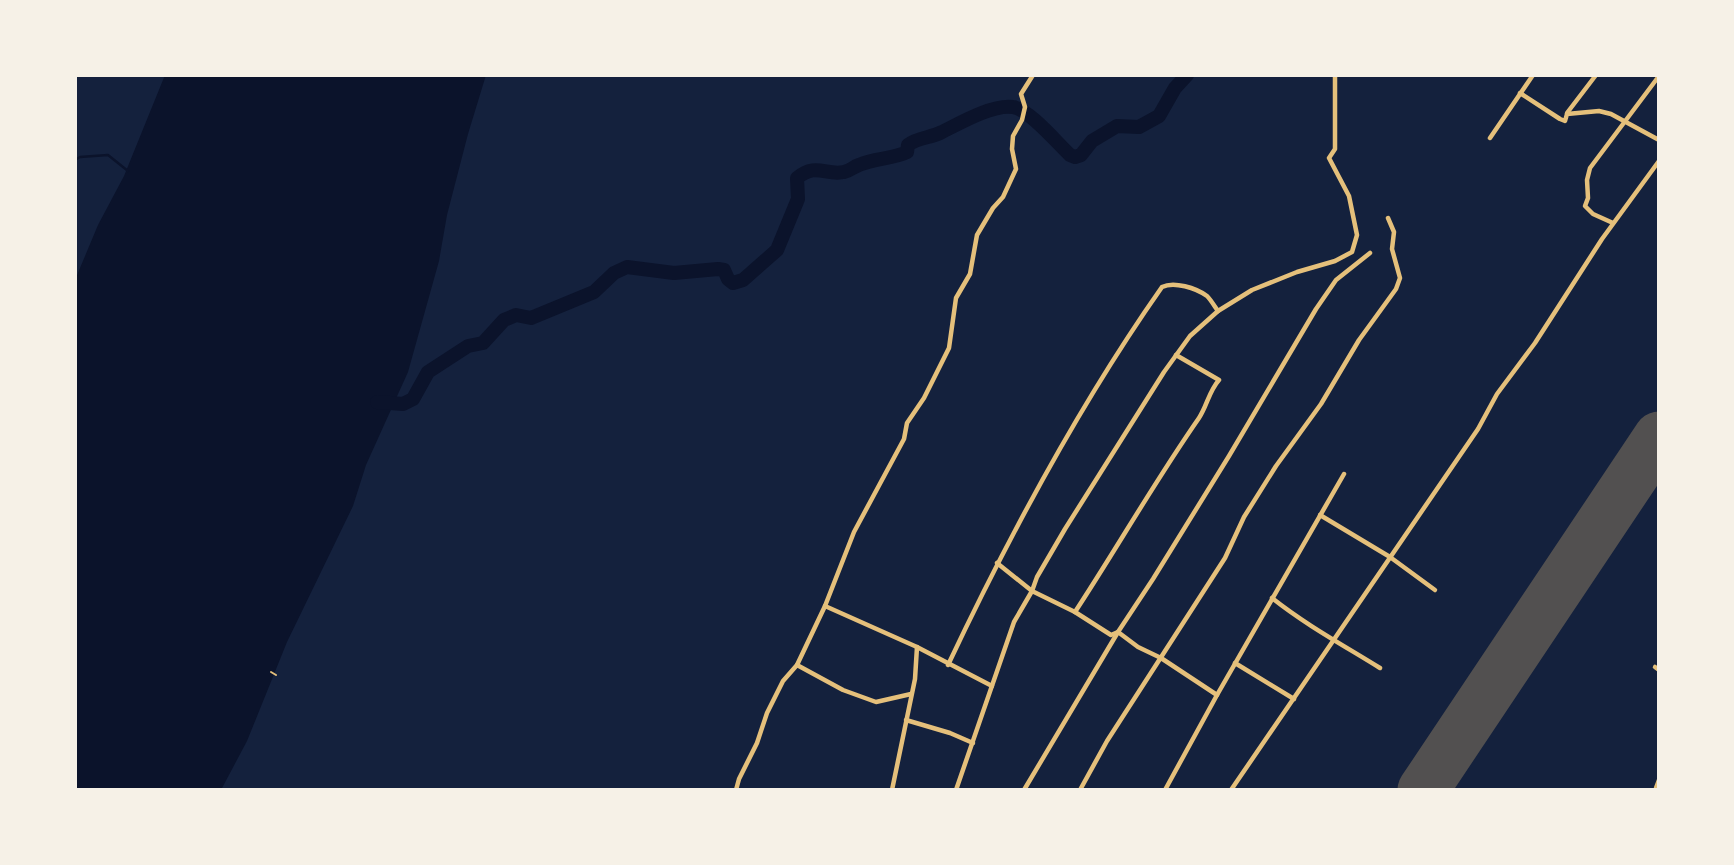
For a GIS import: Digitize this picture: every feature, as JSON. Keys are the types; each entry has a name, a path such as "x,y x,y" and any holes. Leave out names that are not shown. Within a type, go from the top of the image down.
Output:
{"street":[{"path":"736,790 777,692 797,665 825,606 854,532 904,439 907,423 924,398 948,348 957,298 970,274 977,235 1003,197 1016,169 1012,149 1013,136 1022,120 1025,107 1021,94 1033,75"},
{"path":"956,790 1014,622 1065,529 1176,355 1190,336 1217,311 1252,290 1297,272 1335,261 1352,252 1357,235 1349,196 1329,158 1335,149 1335,75"},
{"path":"1490,138 1533,75"},
{"path":"1520,93 1565,121 1567,114 1596,75"},
{"path":"1613,223 1593,214 1585,206 1588,198 1588,174 1659,76"},
{"path":"1567,114 1599,111 1659,140"},
{"path":"1231,790 1478,429 1497,394 1535,343 1613,223 1659,160"},
{"path":"1080,790 1107,741 1225,558 1244,517 1276,466 1321,404 1359,340 1396,289 1400,278 1392,249 1394,232 1388,218"},
{"path":"1024,790 1118,632 1222,467 1315,309 1336,280 1370,253"},
{"path":"947,665 997,563 1108,366 1162,287 1171,284 1187,287 1208,297 1217,311"},
{"path":"1075,612 1160,474 1202,413 1219,380 1176,355"},
{"path":"1165,790 1344,474"},
{"path":"1320,515 1390,556 1435,590"},
{"path":"997,563 1032,591 1075,612 1111,635 1118,632"},
{"path":"1272,598 1306,625 1334,638 1380,667"},
{"path":"825,606 917,647 947,665 992,686"},
{"path":"1118,632 1217,695"},
{"path":"892,790 911,694 917,647"},
{"path":"1235,663 1294,699"},
{"path":"797,665 843,690 876,702 911,694"},
{"path":"906,720 973,743"},
{"path":"1656,789 1659,780"}],"path":[{"path":"271,672 276,675"}],"water":[{"path":"165,75 486,75 468,134 447,215 439,261 408,372 366,465 353,506 287,642 247,741 221,790 75,790 75,280 98,225 124,176"}],"waterway":[{"path":"377,402 403,404 413,399 428,372 468,346 483,343 504,320 516,315 531,318 594,292 614,273 627,267 674,273 718,269 724,270 733,283 743,280 777,250 798,199 797,178 804,173 815,170 844,172 865,163 902,154 907,152 908,145 916,140 938,134 986,111 1005,107 1020,109 1075,157 1081,155 1092,141 1117,126 1139,127 1159,116 1175,88 1187,75"},
{"path":"75,160 80,157 108,155 128,171"}],"runway":[{"path":"1423,790 1659,437"}]}
